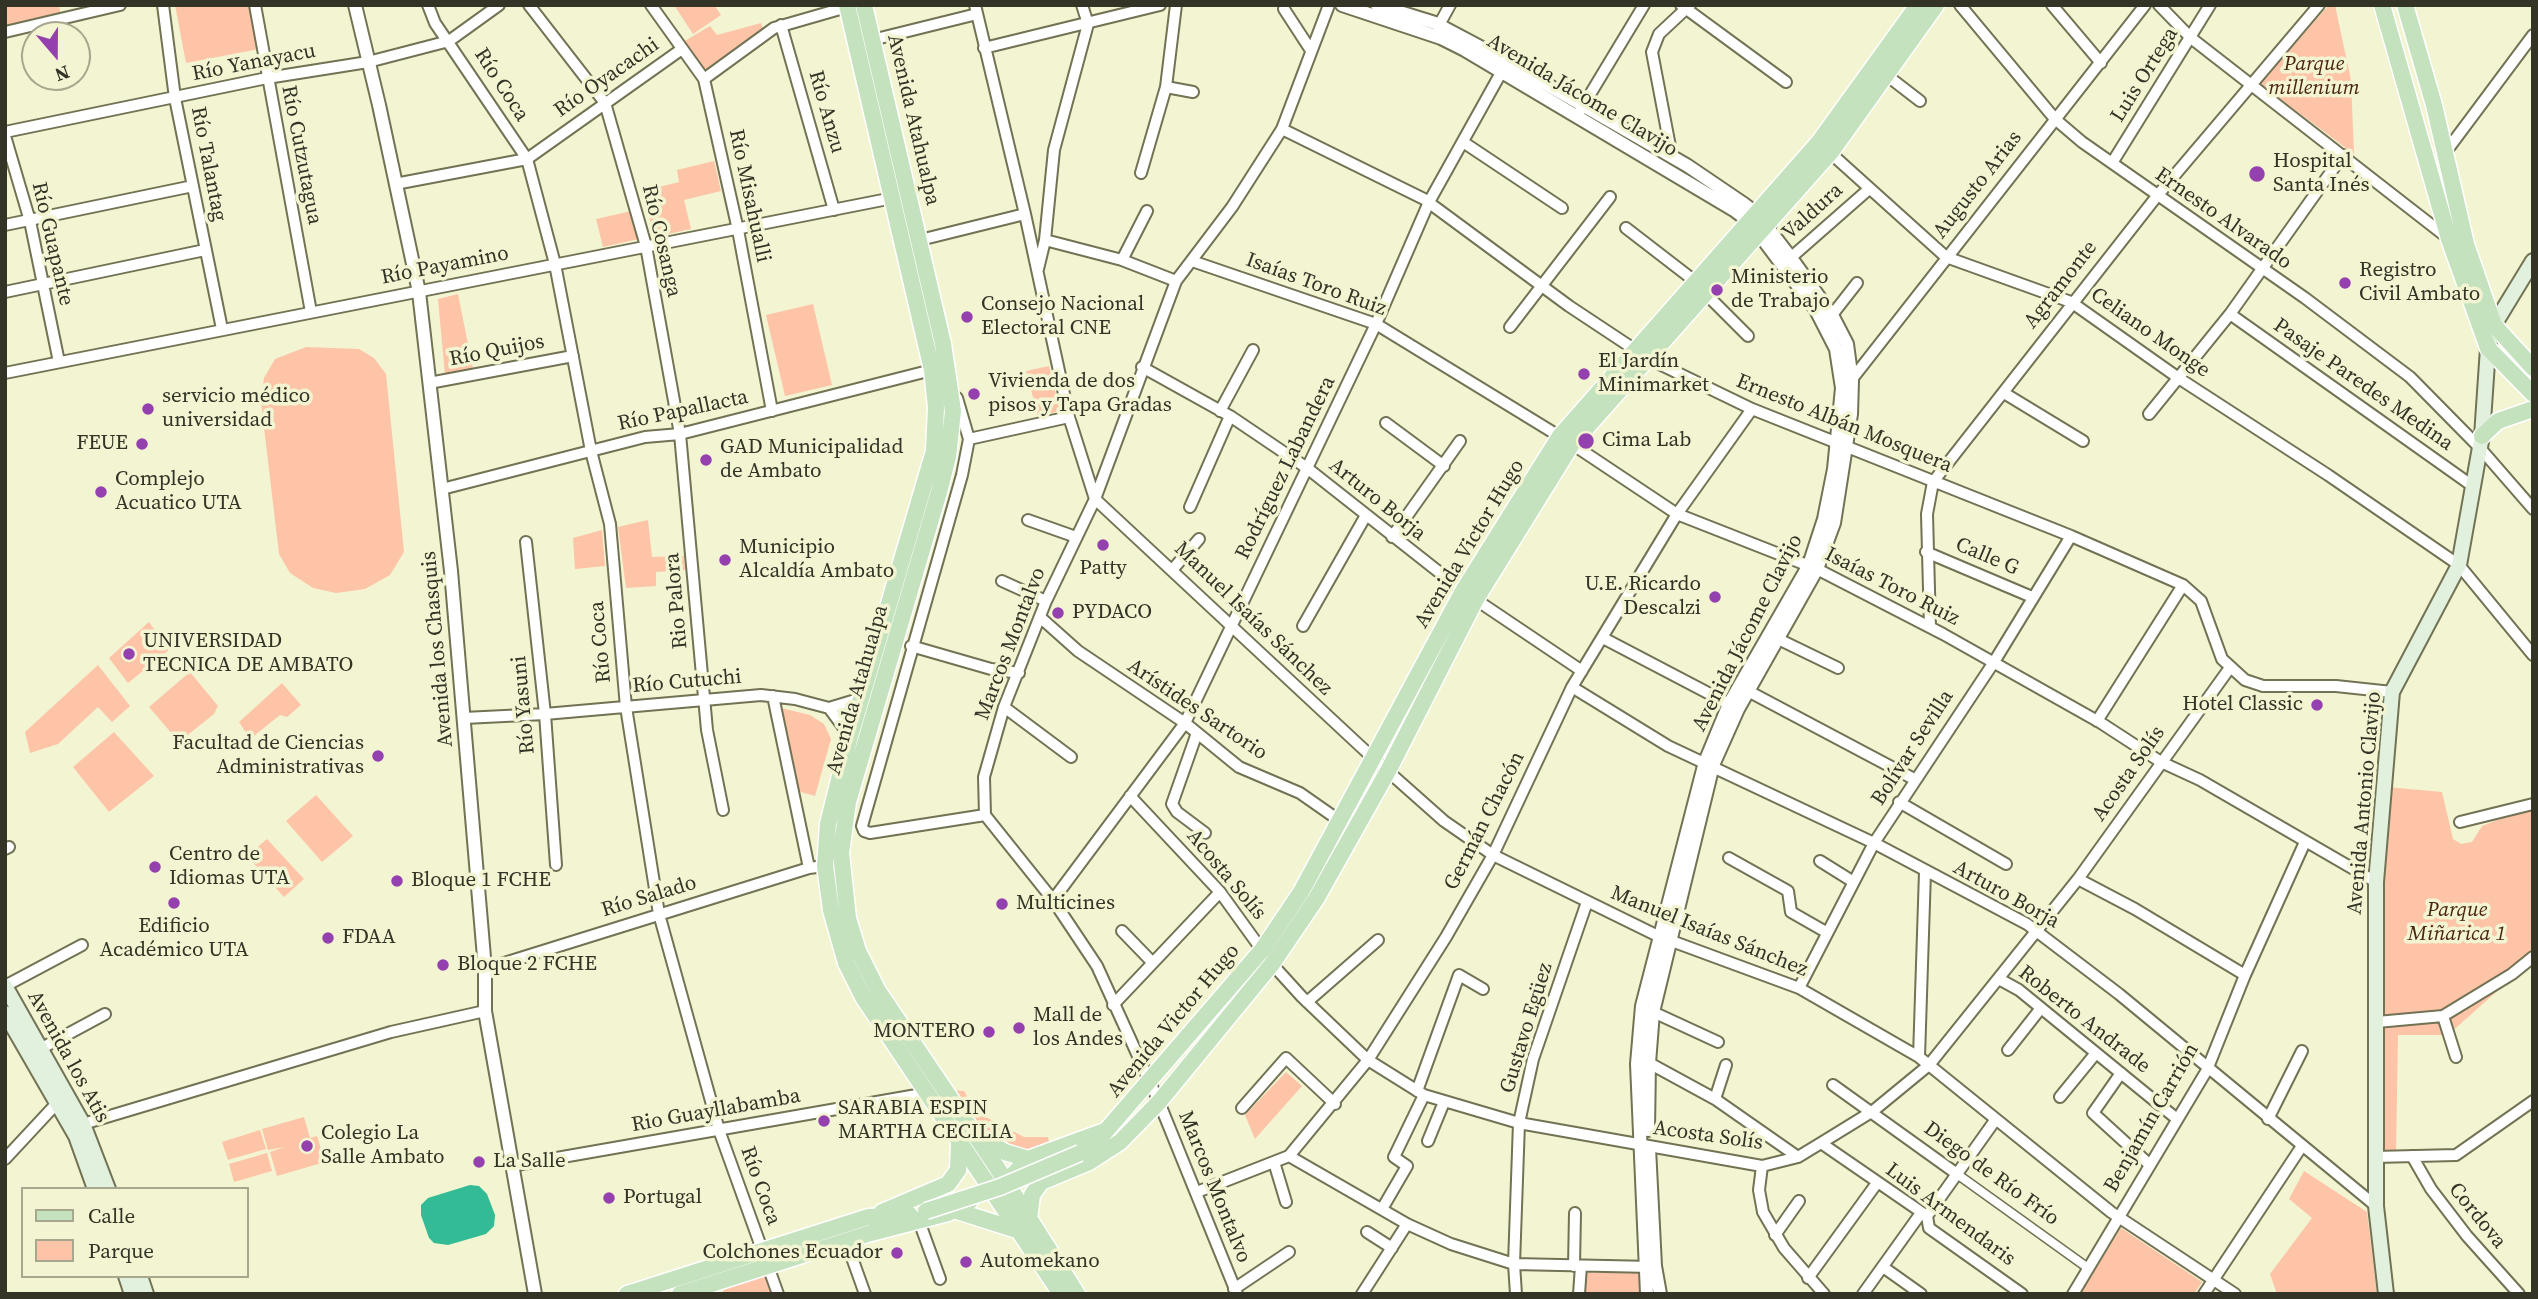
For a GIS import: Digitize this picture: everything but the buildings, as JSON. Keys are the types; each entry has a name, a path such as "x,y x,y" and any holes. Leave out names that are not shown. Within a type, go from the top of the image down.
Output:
{"main road":[{"name":"Avenida Atahualpa","path":"864,5 920,240 950,383 953,411 948,457 880,687 841,835 848,918 858,951 878,992 973,1132 997,1182 1061,1294"},
{"name":"Avenida Victor Hugo","path":"1825,147 1918,5"},
{"name":"Avenida Victor Hugo","path":"1086,1150 1121,1116 1267,957 1373,758 1469,595 1566,440 1825,147 1885,74 1936,5"},
{"path":"2382,5 2449,239 2488,348 2533,394"},
{"path":"2405,5 2445,153 2466,244 2494,325 2533,368"},
{"name":"Avenida Atahualpa","path":"847,6 932,370 936,407 934,451 850,736 817,867 846,963 863,997 959,1143 997,1182"},
{"name":"Avenida Antonio Clavijo","path":"2386,1294 2376,1206 2376,882 2392,692 2459,565 2481,442 2488,348 2494,325 2533,261"},
{"path":"2481,442 2498,421 2533,409"},
{"name":"Avenida Victor Hugo","path":"1041,1182 1109,1151 1159,1102 1267,957 1315,899 1388,771 1469,595"},
{"name":"Avenida los Atis","path":"5,986 83,1124 107,1187"},
{"name":"Avenida los Atis","path":"5,1013 76,1136 94,1187"},
{"name":"Avenida Victor Hugo","path":"680,1294 718,1288 768,1266 846,1241 871,1225 903,1216 923,1216 1000,1187 1086,1150 1135,1125"},
{"path":"933,1192 944,1196 951,1212 1023,1225 1032,1195 1041,1182 1032,1169 1032,1158 1005,1152 973,1132"},
{"name":"Avenida Victor Hugo","path":"627,1294 763,1249 871,1225 951,1212 1032,1158 1102,1132"},
{"path":"871,1225 933,1192 953,1178 960,1161 959,1143"},
{"name":"Avenida Atahualpa","path":"1023,1225 1077,1294"}],"street":[{"path":"62,5 64,18"},
{"path":"5,32 120,5"},
{"name":"Río Talantag","path":"163,5 175,98 222,330"},
{"name":"Río Cutzutagua","path":"255,5 311,312"},
{"name":"Avenida los Chasquis","path":"355,5 418,292 442,489 464,718 485,969 485,1011 535,1294"},
{"name":"Río Coca","path":"428,5 435,23 527,159 555,264 592,451 610,524 626,707 659,914 719,1130 778,1294"},
{"name":"Río Yanayacu","path":"5,134 267,78 368,62 449,41 499,5"},
{"name":"Río Cosanga","path":"529,5 605,103 646,246 680,434 689,513"},
{"name":"Río Misahualli","path":"651,5 704,79 738,230 772,411"},
{"path":"1037,273 1045,240 1054,150 1088,24 1082,5"},
{"path":"984,48 1160,5"},
{"path":"1141,173 1166,87 1176,5"},
{"name":"Marcos Montalvo","path":"1235,1292 1159,1102 1097,966 1053,900 985,816 984,777 1004,707 1046,601 1095,499 1175,281 1232,207 1282,129 1310,49 1329,5"},
{"name":"Avenida Jácome Clavijo","path":"1342,5 1441,38 1672,157 1758,224 1832,314 1847,345 1847,385 1834,523 1813,567 1730,704 1709,763 1658,936 1639,1034 1649,1267 1647,1294"},
{"name":"Avenida Jácome Clavijo","path":"1377,5 1439,25 1581,110 1758,224"},
{"path":"1439,25 1450,5"},
{"path":"1581,110 1644,5"},
{"name":"Ernesto Alvarado","path":"1960,5 2055,119 2157,196 2361,338 2410,377 2481,442 2533,509"},
{"path":"2052,5 2101,63"},
{"name":"Augusto Arias","path":"1847,385 2145,5"},
{"path":"2159,5 2191,38 2449,239 2466,244"},
{"name":"Luis Ortega","path":"2112,163 2210,5"},
{"name":"Agramonte","path":"1930,627 1926,552 1927,514 1933,482 2004,393 2071,302 2250,83 2319,5"},
{"path":"704,79 781,25 847,6"},
{"path":"1672,157 1652,52 1659,34 1686,6 1786,82"},
{"path":"1284,9 1310,49"},
{"path":"872,40 976,10 1025,214 1069,417 1095,499"},
{"name":"Río Anzu","path":"781,25 834,210"},
{"path":"2445,153 2533,36"},
{"name":"Río Oyacachi","path":"395,184 527,159 682,49"},
{"name":"Rodríguez Labandera","path":"1053,900 1185,723 1376,324 1429,202 1502,71"},
{"path":"1885,74 1920,101"},
{"path":"1166,87 1193,92"},
{"name":"Ernesto Albán Mosquera","path":"1282,129 1429,202 1643,355 1752,409 2071,536 2183,585 2202,601 2218,650 2230,669"},
{"name":"Río Guapante","path":"5,134 30,221 59,362"},
{"path":"1463,142 1562,208"},
{"name":"Celiano Monge","path":"1825,147 1945,257 2071,302 2180,379 2328,475 2459,565 2533,655"},
{"path":"2149,414 2230,314 2343,155"},
{"path":"5,225 193,186"},
{"name":"Valdura","path":"1787,262 1868,188"},
{"path":"1510,327 1610,197"},
{"name":"Río Payamino","path":"5,373 892,198"},
{"path":"1122,260 1147,211"},
{"path":"920,240 1025,214"},
{"path":"1626,228 1701,288 1748,336"},
{"path":"1045,240 1122,260 1175,281"},
{"path":"5,292 205,250"},
{"name":"Isaías Toro Ruiz","path":"1192,261 1376,324 1566,440 1677,514 1813,567 1930,627 2097,721 2161,762 2200,780 2376,882"},
{"name":"Avenida Jácome Clavijo","path":"1787,262 1829,331 1847,385"},
{"path":"1832,314 1857,284"},
{"name":"Pasaje Paredes Medina","path":"2230,314 2474,487"},
{"path":"1190,507 1225,414 1253,350"},
{"name":"Río Quijos","path":"429,383 573,356"},
{"name":"Arturo Borja","path":"1143,368 1225,414 1307,468 1469,595 1582,671"},
{"name":"Río Papallacta","path":"442,489 645,437 680,434 932,370"},
{"path":"950,383 969,439 959,488 911,646 862,826 864,831 870,833 985,816"},
{"path":"2004,393 2083,441"},
{"name":"Germán Chacón","path":"1289,1157 1335,1104 1368,1060 1446,937 1493,855 1572,687 1677,514 1752,409"},
{"path":"969,439 1069,417"},
{"path":"1385,423 1444,466"},
{"path":"1392,537 1460,441"},
{"name":"Manuel Isaías Sánchez","path":"1095,499 1444,821 1493,855 1587,902 1658,936 1799,988 1919,1057 2118,1217 2235,1294"},
{"name":"Rio Palora","path":"689,513 707,730 723,810"},
{"path":"1303,626 1365,516"},
{"path":"1028,520 1076,537"},
{"name":"Bolívar Sevilla","path":"1799,988 1874,843 1994,662 2071,536"},
{"path":"1173,569 1199,539"},
{"name":"Río Yasuni","path":"526,542 545,714 556,865"},
{"name":"Calle G","path":"1926,552 2032,597"},
{"path":"1002,581 1046,601"},
{"path":"2097,721 2183,585"},
{"name":"Arístides Sartorio","path":"1041,618 1078,651 1185,723 1239,766 1293,789 1340,821"},
{"path":"1773,636 1839,668"},
{"name":"Avenida Jácome Clavijo","path":"1645,1145 1653,1012 1672,939 1709,763 1748,691 1773,636"},
{"path":"1603,638 1730,704"},
{"path":"911,646 991,669 1019,673"},
{"path":"2230,669 2245,680 2263,685 2336,686 2392,692"},
{"name":"Acosta Solís","path":"1130,796 1220,892 1267,957 1307,1002 1368,1060 1420,1093 1519,1123 1762,1166 1798,1157 1873,1111 1929,1065 2078,879 2230,669"},
{"name":"Río Cutuchi","path":"464,718 773,696 829,708 862,698 880,687"},
{"name":"Arturo Borja","path":"1572,687 1668,746 1874,843 2038,931 2119,994 2376,1206"},
{"path":"1748,691 1914,779"},
{"path":"773,696 817,867"},
{"path":"1004,707 1071,757"},
{"path":"829,708 850,736"},
{"path":"1197,733 1172,804 1177,812 1205,833"},
{"path":"1899,802 2006,864"},
{"path":"2460,822 2533,804"},
{"name":"Benjamín Carrión","path":"2073,1294 2207,1069 2245,975 2305,842"},
{"path":"1730,858 1788,891 1791,912 1826,932"},
{"path":"1820,861 1852,881"},
{"name":"Río Salado","path":"485,969 817,867"},
{"path":"1919,1057 1925,872"},
{"path":"2078,879 2135,909 2245,975"},
{"path":"1113,1005 1220,892"},
{"name":"Gustavo Egüez","path":"1516,1294 1514,1264 1519,1123 1532,1059 1587,902"},
{"path":"1122,931 1152,962"},
{"path":"1307,1002 1378,940"},
{"path":"5,986 82,945"},
{"path":"2376,1022 2443,1016 2512,974 2533,957"},
{"path":"1382,1209 1407,1166 1394,1157 1420,1093 1459,975 1483,989"},
{"name":"Roberto Andrade","path":"1998,979 2041,1008 2177,1119"},
{"path":"2008,1050 2041,1008"},
{"path":"83,1124 391,1032 485,1011"},
{"path":"1653,1012 1718,1042"},
{"path":"42,1048 105,1014"},
{"path":"2443,1016 2456,1057"},
{"path":"2268,1119 2302,1051"},
{"path":"2060,1097 2096,1053"},
{"path":"1242,1108 1286,1058 1335,1104"},
{"path":"1649,1063 1715,1100 1798,1157"},
{"path":"1715,1100 1726,1065"},
{"path":"2122,1073 2093,1113 2150,1165"},
{"name":"Diego de Río Frío","path":"1833,1085 1873,1111 2088,1268"},
{"name":"Rio Guayllabamba","path":"511,1166 928,1093"},
{"path":"2375,1157 2456,1154 2533,1101"},
{"path":"5,1159 58,1102"},
{"path":"1427,1140 1444,1102"},
{"path":"1863,1294 1957,1174 1996,1119"},
{"name":"Luis Armendaris","path":"1821,1143 1924,1215 1929,1228 2022,1294"},
{"path":"2204,1294 2302,1146"},
{"name":"Cordova","path":"2412,1156 2431,1189 2467,1236 2519,1294"},
{"path":"1197,1192 1289,1157 1407,1224 1451,1244 1514,1264 1649,1267"},
{"path":"1274,1162 1286,1202"},
{"path":"1762,1166 1759,1201 1775,1235 1824,1294"},
{"path":"1808,1278 1877,1183"},
{"path":"1775,1235 1799,1202"},
{"path":"1575,1213 1579,1294"},
{"path":"923,1216 940,1279"},
{"path":"1362,1294 1407,1224"},
{"path":"1367,1232 1392,1248"},
{"path":"846,1241 865,1294"},
{"path":"1235,1292 1289,1252"},
{"name":"Avenida Jácome Clavijo","path":"1649,1267 1660,1294"},
{"path":"1884,1267 1921,1294"}],"green space":[{"path":"5,5 59,5 61,16 21,21 21,25 5,28"},
{"path":"175,5 250,5 259,49 186,63"},
{"path":"674,5 714,5 721,15 693,34"},
{"name":"Parque millenium","path":"2329,5 2335,5 2351,80 2354,154 2259,83"},
{"path":"761,23 763,29 705,71 683,42 710,26 717,35"},
{"path":"714,161 721,191 684,200 691,229 654,237 643,191 679,182 677,170"},
{"path":"632,211 639,239 603,247 596,219"},
{"path":"458,294 473,369 445,375 438,299"},
{"path":"813,304 832,385 785,396 766,315"},
{"path":"306,347 359,349 374,358 386,374 404,552 390,575 365,589 336,593 313,588 290,573 279,554 261,402 264,378 275,359"},
{"path":"1049,366 1059,407 1056,412 1038,416 1026,371"},
{"path":"648,520 652,557 684,556 685,570 656,572 656,586 626,588 618,527"},
{"path":"602,530 605,566 575,569 573,538"},
{"path":"149,622 169,650 128,683 109,658"},
{"path":"98,665 130,706 112,722 98,707 58,744 30,753 25,732"},
{"path":"190,672 218,706 214,714 179,742 149,707"},
{"path":"282,683 301,705 287,717 280,715 250,739 239,722"},
{"path":"781,708 810,715 824,724 831,739 815,796 794,790"},
{"path":"114,732 154,776 109,812 73,767"},
{"name":"Parque Miñarica 1","path":"2387,787 2442,792 2453,839 2461,844 2472,842 2482,826 2533,806 2533,959 2448,1035 2398,1035 2396,1153 2379,1153 2378,969"},
{"path":"316,795 353,836 322,862 286,821"},
{"path":"267,839 304,879 284,897 247,856"},
{"path":"1286,1072 1302,1086 1255,1139 1245,1115"},
{"path":"949,1090 964,1091 976,1112 1024,1137 1048,1137 1050,1148 1027,1151 988,1138"},
{"path":"304,1117 310,1138 317,1136 325,1162 277,1176 270,1152 284,1147 268,1150 262,1129"},
{"path":"260,1130 266,1149 228,1160 222,1142"},
{"path":"267,1153 272,1171 234,1182 229,1164"},
{"path":"2304,1171 2367,1212 2377,1294 2277,1294 2270,1274 2312,1218 2289,1199"},
{"path":"2121,1228 2202,1282 2194,1294 2080,1294"},
{"path":"766,1271 775,1294 724,1294 722,1287"},
{"path":"1639,1272 1640,1294 1582,1294 1584,1273"}],"shaded area":[{"path":"470,1185 479,1186 487,1194 495,1215 494,1226 486,1234 448,1245 434,1243 429,1238 421,1215 421,1205 428,1198"}],"place":[{"name":"Hospital Santa Inés","path":"2257,174"},
{"name":"Registro Civil Ambato","path":"2345,283"},
{"name":"Ministerio de Trabajo","path":"1717,290"},
{"name":"Consejo Nacional Electoral CNE","path":"967,317"},
{"name":"El Jardín Minimarket","path":"1584,374"},
{"name":"Vivienda de dos pisos y Tapa Gradas","path":"974,394"},
{"name":"servicio médico universidad","path":"148,409"},
{"name":"Cima Lab","path":"1586,441"},
{"name":"FEUE","path":"142,444"},
{"name":"GAD Municipalidad de Ambato","path":"706,460"},
{"name":"Complejo Acuatico UTA","path":"101,492"},
{"name":"Patty","path":"1103,545"},
{"name":"Municipio Alcaldía Ambato","path":"725,560"},
{"name":"U.E. Ricardo Descalzi","path":"1715,597"},
{"name":"PYDACO","path":"1058,613"},
{"name":"UNIVERSIDAD TECNICA DE AMBATO","path":"129,654"},
{"name":"Hotel Classic","path":"2317,705"},
{"name":"Facultad de Ciencias Administrativas","path":"378,756"},
{"name":"Centro de Idiomas UTA","path":"155,867"},
{"name":"Bloque 1 FCHE","path":"397,881"},
{"name":"Edificio Académico UTA","path":"174,903"},
{"name":"Multicines","path":"1002,904"},
{"name":"FDAA","path":"328,938"},
{"name":"Bloque 2 FCHE","path":"443,965"},
{"name":"Mall de los Andes","path":"1019,1028"},
{"name":"MONTERO","path":"989,1032"},
{"name":"SARABIA ESPIN MARTHA CECILIA","path":"824,1121"},
{"name":"Colegio La Salle Ambato","path":"307,1146"},
{"name":"La Salle","path":"479,1162"},
{"name":"Portugal","path":"609,1198"},
{"name":"Colchones Ecuador","path":"897,1253"},
{"name":"Automekano","path":"966,1262"}]}
